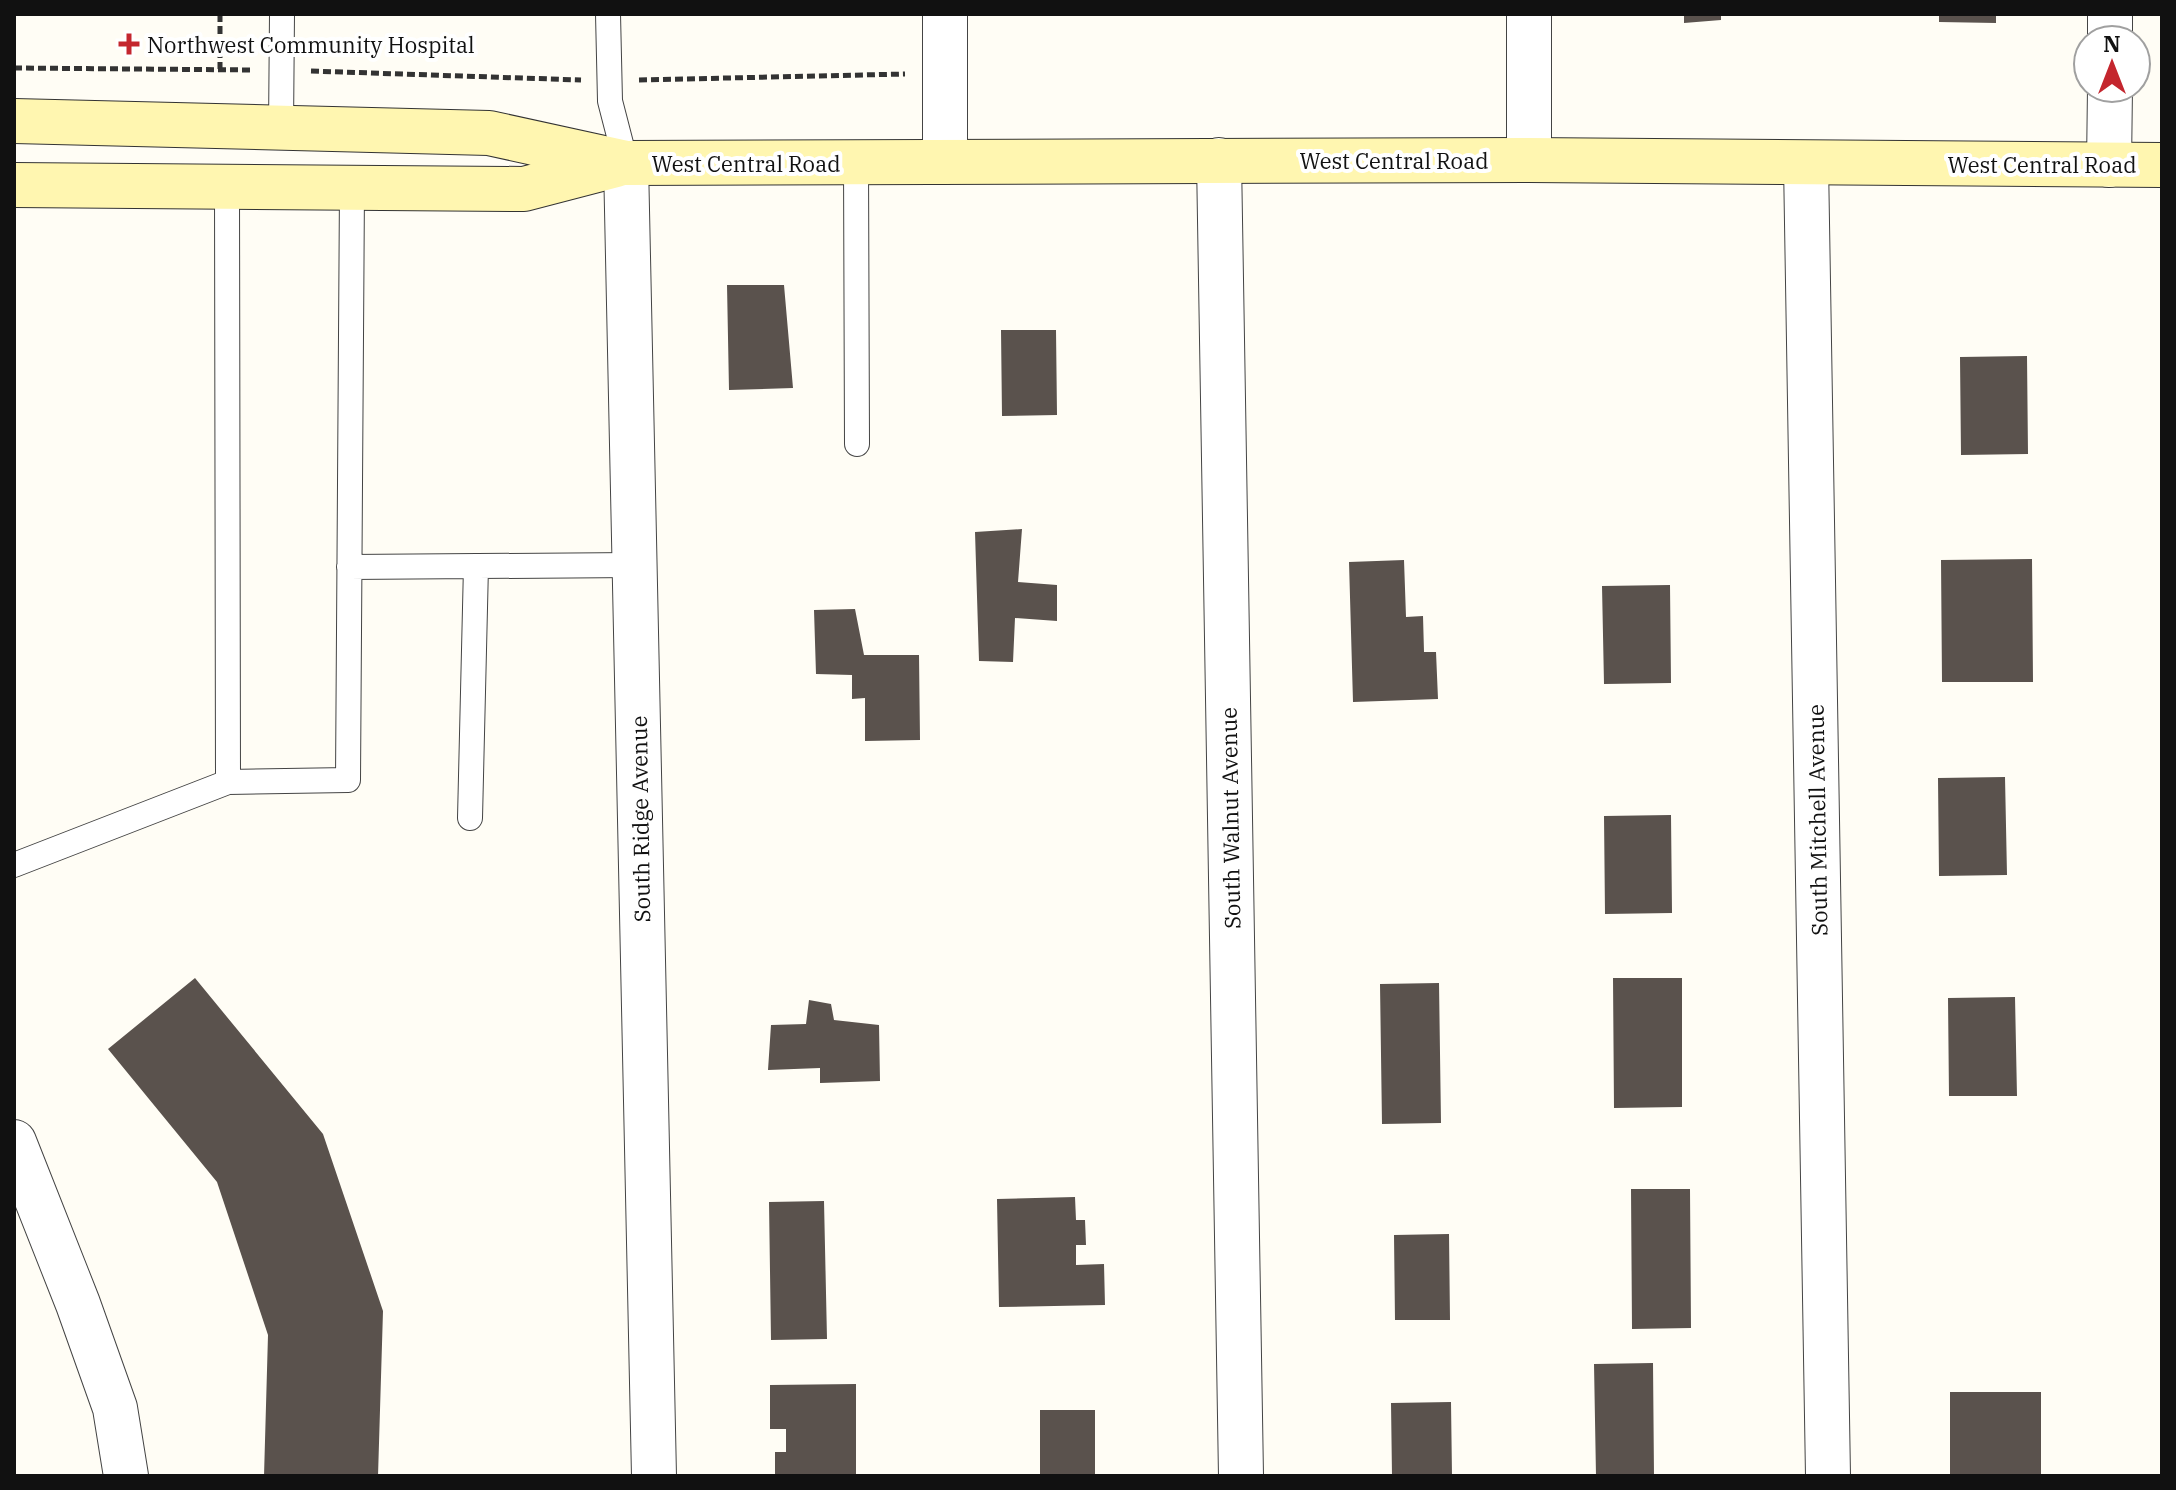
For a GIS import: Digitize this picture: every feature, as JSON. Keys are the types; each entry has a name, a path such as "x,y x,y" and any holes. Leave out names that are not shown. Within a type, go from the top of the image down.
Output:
{"main road":[{"name":"West Central Road","path":"14,121 489,133 626,163 1529,160 2162,165"},
{"name":"West Central Road","path":"14,185 524,189 626,163"}],"street":[{"path":"945,14 945,162"},
{"path":"1529,14 1529,160"},
{"path":"2109,165 2110,104"},
{"name":"South Walnut Avenue","path":"1219,160 1241,1476"},
{"name":"South Ridge Avenue","path":"626,163 654,1476"},
{"name":"South Mitchell Avenue","path":"1806,163 1828,1476"},
{"path":"14,1142 115,1408 126,1476"}],"lane":[{"path":"281,128 282,14"},
{"path":"608,14 613,120 626,163"},
{"path":"856,162 857,444"},
{"path":"227,187 228,782"},
{"path":"14,865 228,782 348,780 352,188"},
{"path":"349,567 634,565"},
{"path":"470,818 476,566"}],"path":[{"path":"220,14 220,69"},
{"path":"14,68 282,70 609,81 945,73"}],"building":[{"path":"1684,14 1721,14 1721,20 1684,23"},
{"path":"1939,14 1996,14 1996,23 1939,22"},
{"path":"727,285 784,285 793,388 729,390"},
{"path":"1001,330 1056,330 1057,415 1002,416"},
{"path":"2027,356 2028,454 1961,455 1960,357"},
{"path":"1022,529 1018,582 1057,585 1057,621 1015,618 1013,662 979,661 975,532"},
{"path":"2032,559 2033,682 1942,682 1941,560"},
{"path":"1404,560 1406,617 1423,616 1424,652 1436,652 1438,699 1353,702 1349,562"},
{"path":"1670,585 1671,683 1604,684 1602,586"},
{"path":"855,609 864,655 919,655 920,740 865,741 865,698 852,699 852,675 816,674 814,610"},
{"path":"2005,777 2007,875 1939,876 1938,778"},
{"path":"1671,815 1672,913 1605,914 1604,816"},
{"path":"195,978 323,1134 383,1311 378,1476 264,1476 268,1335 217,1182 108,1049"},
{"path":"1613,978 1682,978 1682,1107 1614,1108"},
{"path":"1439,983 1441,1123 1382,1124 1380,984"},
{"path":"2015,997 2017,1096 1949,1096 1948,998"},
{"path":"809,1000 831,1004 834,1020 879,1025 880,1081 820,1083 820,1068 768,1070 771,1025 806,1024"},
{"path":"1631,1189 1690,1189 1691,1328 1632,1329"},
{"path":"1075,1197 1076,1220 1085,1220 1086,1245 1076,1245 1076,1265 1104,1264 1105,1305 999,1307 997,1199"},
{"path":"824,1201 827,1339 771,1340 769,1202"},
{"path":"1449,1234 1450,1320 1395,1320 1394,1235"},
{"path":"1653,1363 1654,1476 1596,1476 1594,1364"},
{"path":"856,1384 856,1476 775,1476 775,1452 786,1452 786,1429 770,1429 770,1385"},
{"path":"1950,1392 2041,1392 2041,1476 1950,1476"},
{"path":"1451,1402 1452,1476 1392,1476 1391,1403"},
{"path":"1040,1410 1095,1410 1095,1476 1040,1476"}],"place":[{"name":"Northwest Community Hospital","path":"129,44"}]}
